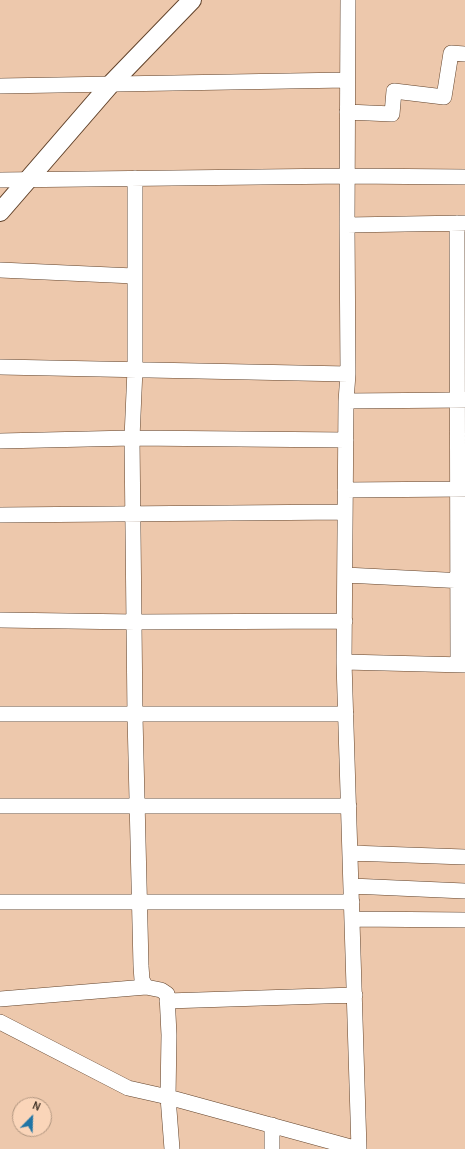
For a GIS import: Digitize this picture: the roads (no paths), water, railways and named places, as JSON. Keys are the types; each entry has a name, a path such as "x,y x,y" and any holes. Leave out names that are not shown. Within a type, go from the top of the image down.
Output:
{"street":[{"path":"0,212 109,86 192,0"},
{"path":"0,1022 128,1088 168,1097 359,1149 344,662 346,401 348,374 348,0"},
{"path":"347,112 392,114 394,91 444,96 452,53 465,54"},
{"path":"0,86 109,86 347,80"},
{"path":"0,180 465,176"},
{"path":"135,178 135,369 132,438 135,714 141,966 142,980 146,987"},
{"path":"344,662 462,665 461,223 347,225"},
{"path":"0,270 134,276"},
{"path":"0,368 135,369 348,374"},
{"path":"346,401 461,400"},
{"path":"0,441 132,438 346,440"},
{"path":"345,490 461,489"},
{"path":"0,515 345,512"},
{"path":"345,575 461,581"},
{"path":"0,620 135,622 345,620"},
{"path":"0,714 346,714"},
{"path":"0,806 349,806"},
{"path":"350,853 465,857"},
{"path":"351,886 465,891"},
{"path":"0,902 352,902"},
{"path":"352,919 465,920"},
{"path":"0,999 146,987 161,990 167,994 169,1035 168,1097 172,1149"},
{"path":"167,1001 355,995"},
{"path":"272,1126 272,1149"}]}
